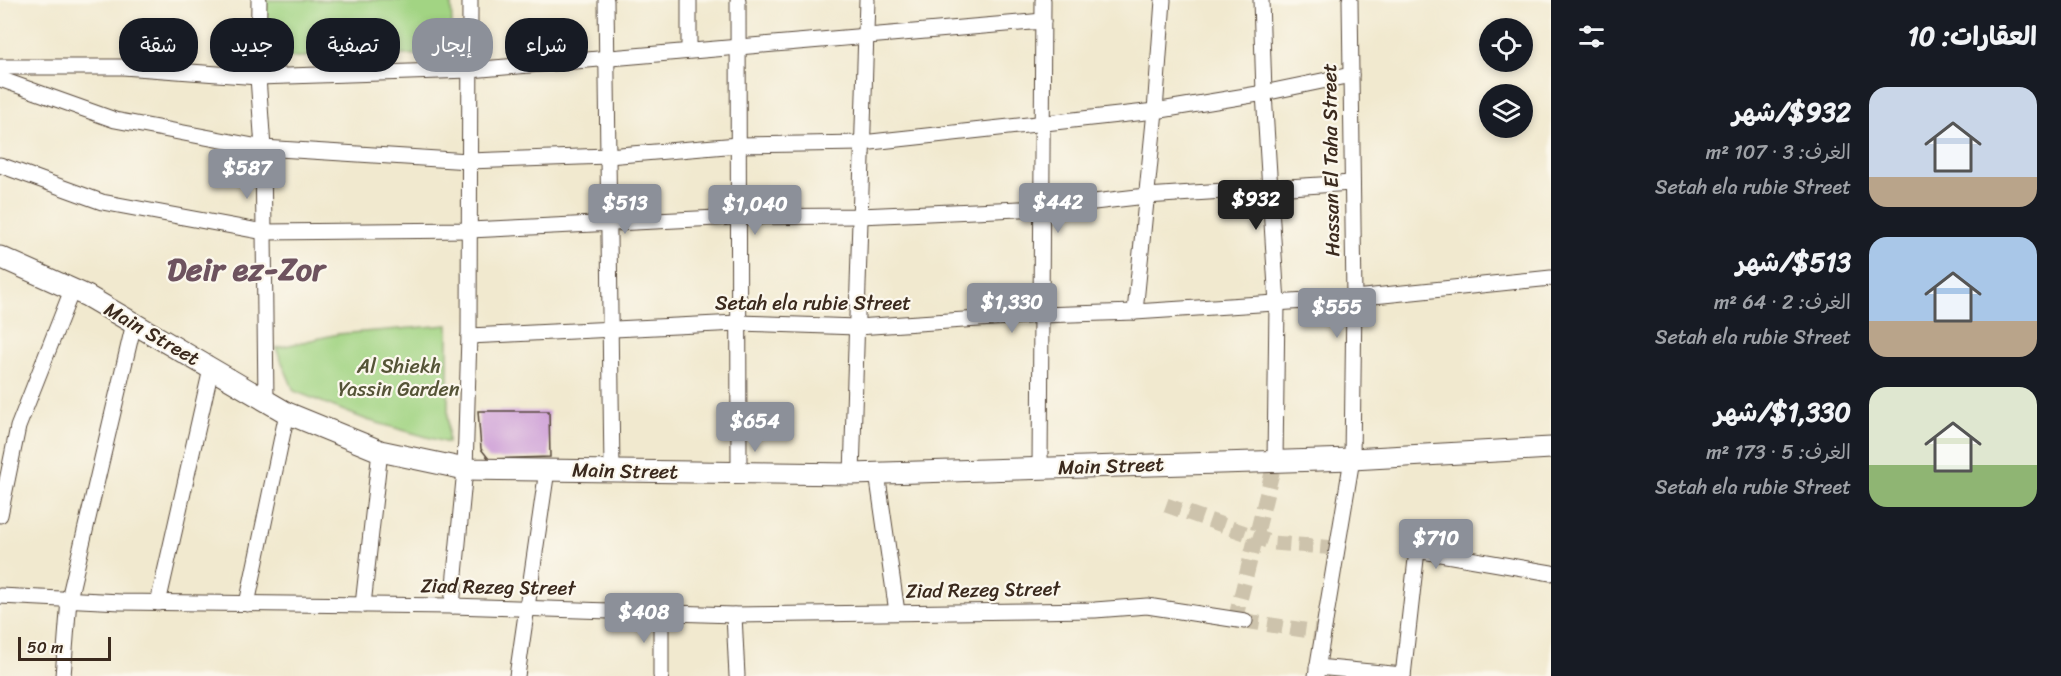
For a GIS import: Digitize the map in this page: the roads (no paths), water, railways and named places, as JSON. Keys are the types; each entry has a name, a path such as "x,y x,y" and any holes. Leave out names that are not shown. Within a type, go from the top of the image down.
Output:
{"main road":[{"name":"Main Street","path":"0,257 72,290 134,323 287,413 380,451 465,469 852,474 1275,462 1551,448"}],"street":[{"path":"259,0 258,77 262,148 266,401"},
{"path":"470,0 470,18"},
{"path":"606,0 612,471"},
{"path":"689,0 689,50"},
{"path":"738,0 739,472"},
{"path":"852,474 867,0"},
{"path":"1040,468 1043,0"},
{"path":"1135,312 1155,111 1163,0"},
{"path":"1262,0 1264,93 1277,304 1275,462"},
{"name":"Hassan El Taha Street","path":"1317,672 1352,459 1354,298 1350,0"},
{"path":"493,68 1043,21"},
{"path":"0,67 123,67 258,77 412,72"},
{"path":"452,606 465,469 469,336 470,72"},
{"path":"0,79 115,120 262,148 469,161 608,156 738,145 862,143 1155,111 1264,93 1351,75"},
{"path":"0,165 102,202 264,232 470,230 738,217 860,216 1042,208 1146,195 1352,183"},
{"name":"Setah ela rubie Street","path":"469,336 738,323 857,327 1041,315 1277,304 1551,278"},
{"path":"0,515 18,427 72,290"},
{"path":"63,676 69,600 134,323"},
{"path":"158,603 211,369"},
{"path":"247,604 287,413"},
{"path":"363,605 380,451"},
{"path":"517,676 547,470"},
{"path":"877,473 897,612"},
{"path":"1317,672 1403,675 1417,550 1551,573"},
{"name":"Ziad Rezeg Street","path":"0,596 158,603 452,606 734,615 1095,609 1147,606 1245,621"},
{"path":"661,612 661,676"},
{"path":"734,615 737,676"}],"tunnel":[{"path":"1235,620 1275,461"},
{"path":"1166,505 1273,543 1337,548"},
{"path":"1245,621 1323,633"}],"district":[{"name":"Deir ez-Zor","path":"246,269"}],"park label":[{"name":"Al Shiekh Yassin Garden","path":"399,378"}]}
